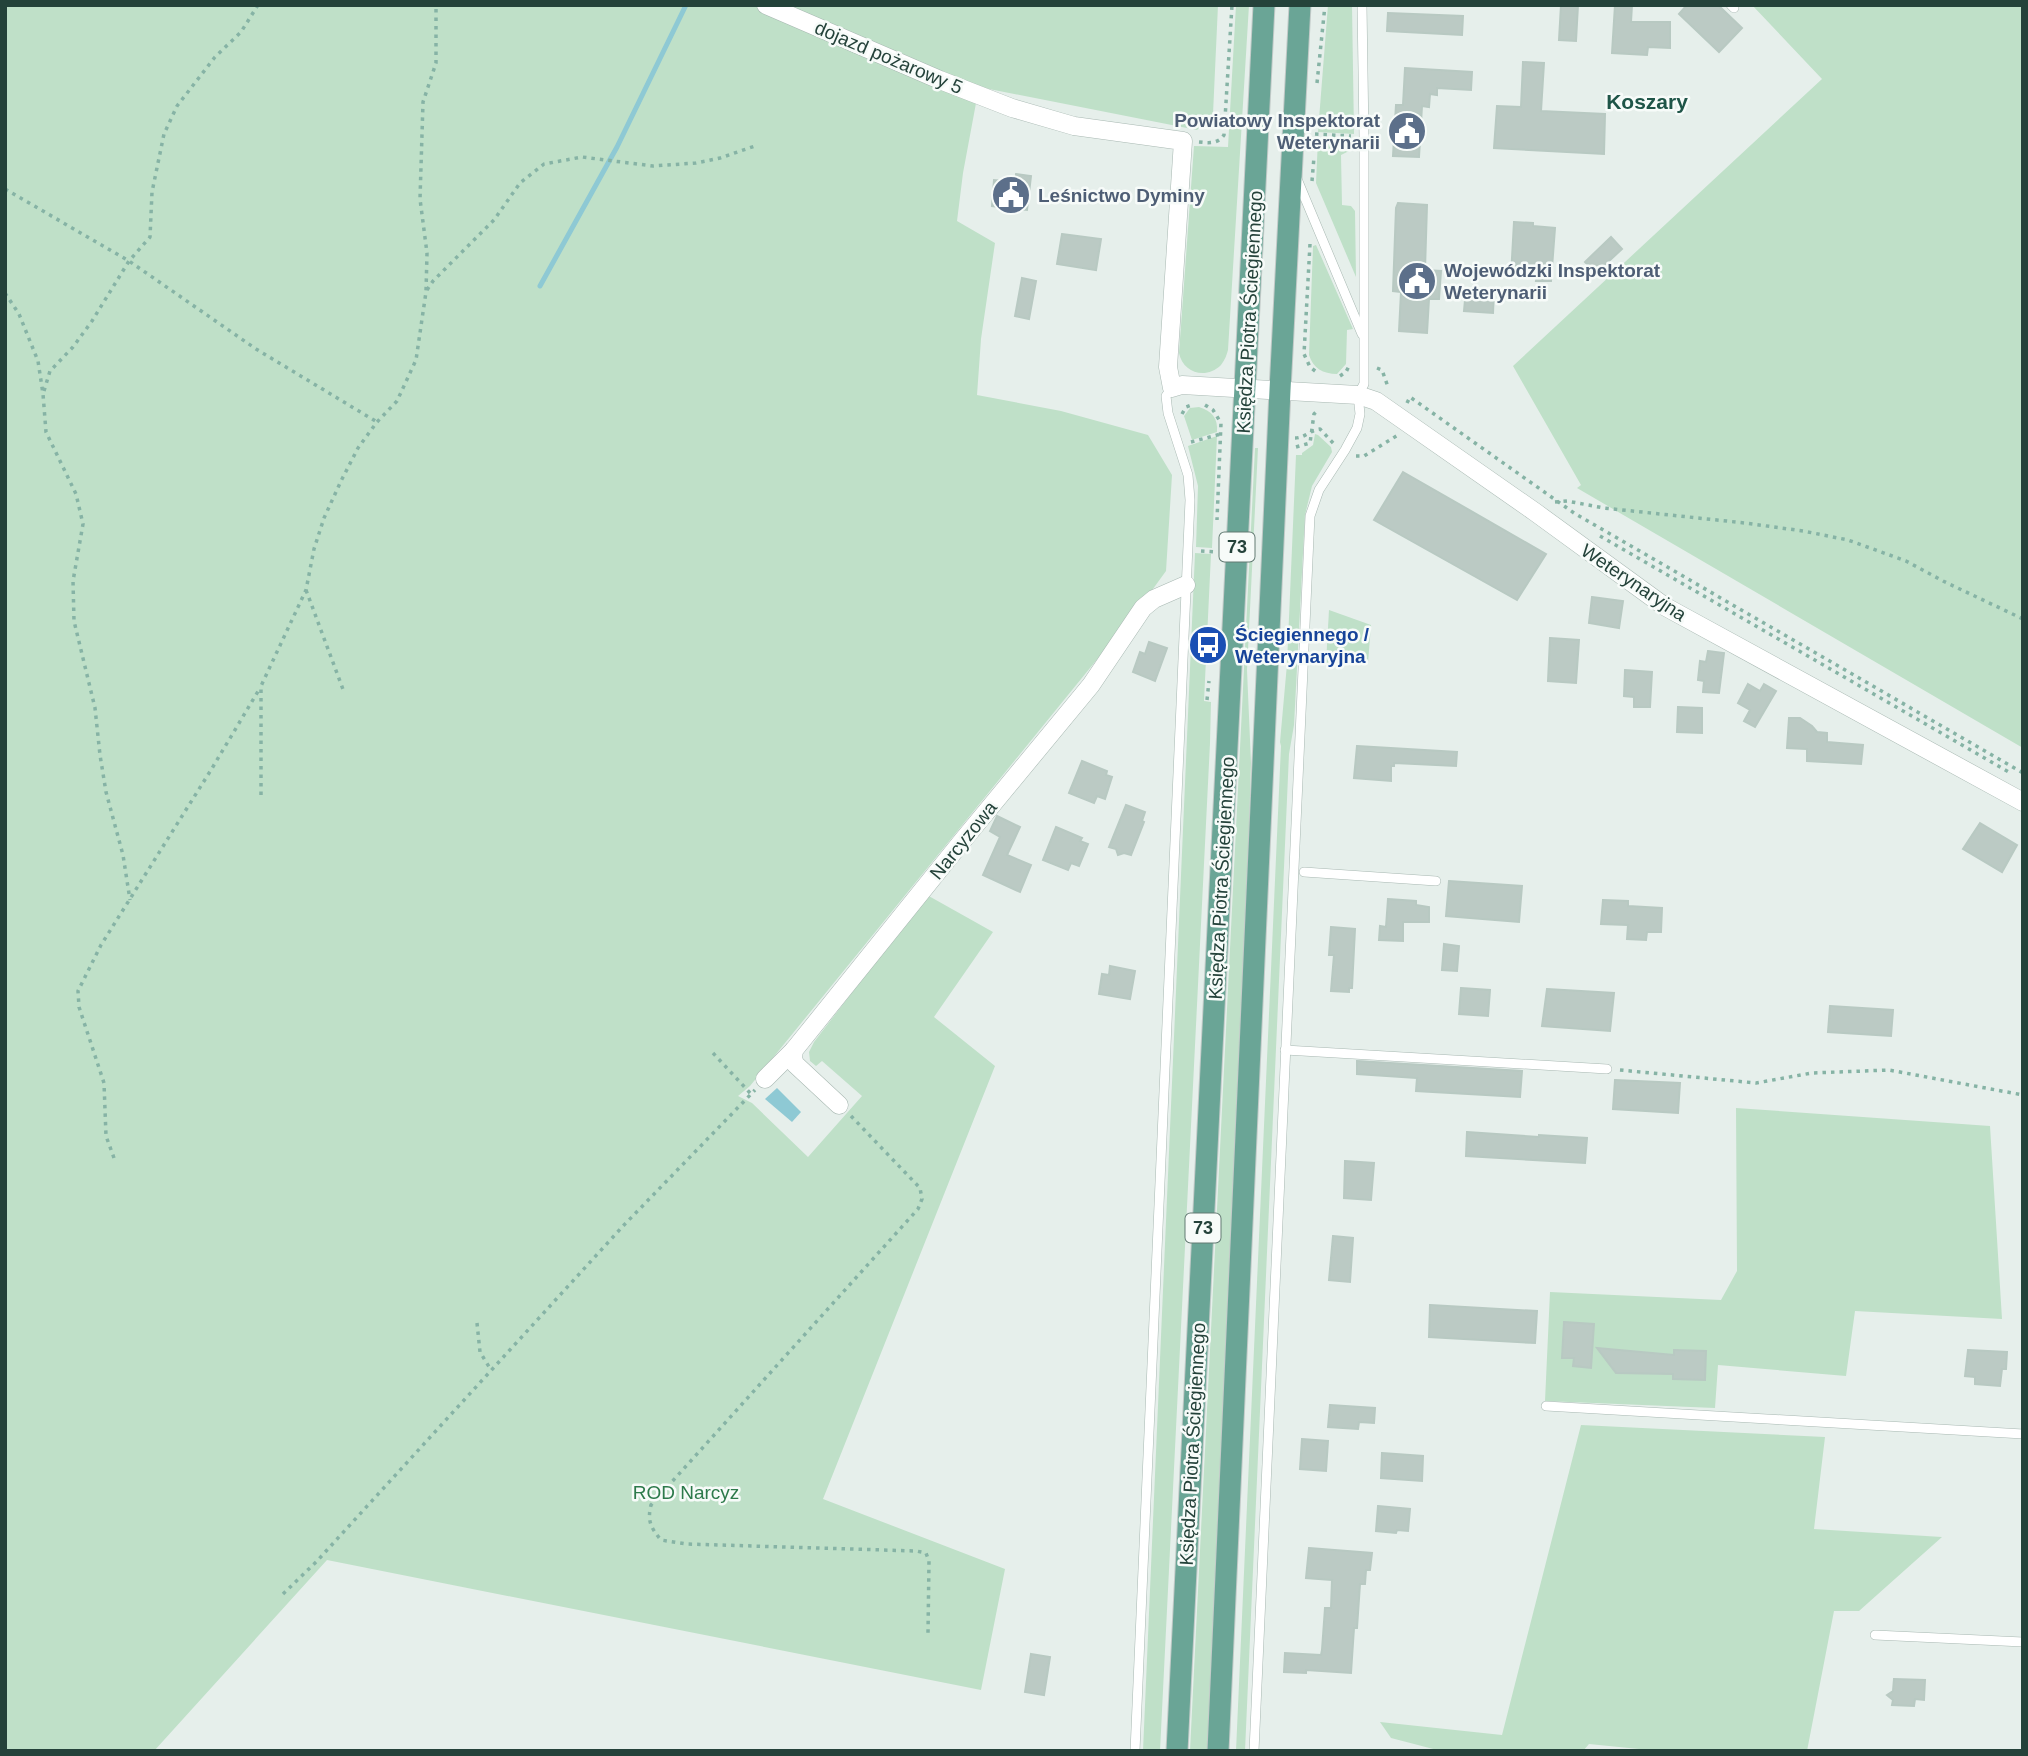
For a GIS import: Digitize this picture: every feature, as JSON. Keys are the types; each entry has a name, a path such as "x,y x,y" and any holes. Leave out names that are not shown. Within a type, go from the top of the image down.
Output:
{"main road":[{"name":"Księdza Piotra Ściegiennego","path":"1177,1751 1264,5"},
{"name":"Księdza Piotra Ściegiennego","path":"1218,1751 1300,5"}],"street":[{"name":"dojazd pożarowy 5","path":"766,5 1012,108 1074,126 1183,141"},
{"path":"1172,388 1168,367 1183,141"},
{"name":"Weterynaryjna","path":"1172,388 1182,385 1280,390 1358,395 1376,401 1664,606 2023,802"},
{"name":"Narcyzowa","path":"765,1079 794,1050 1091,685 1143,608 1154,599 1186,585"},
{"path":"794,1050 795,1064 843,1109"}],"lane":[{"path":"1254,1751 1310,516 1319,490 1357,428 1360,414 1358,395 1364,384 1362,5"},
{"path":"1292,166 1364,338"},
{"path":"1135,1751 1190,500 1188,475 1166,403 1166,396 1172,388"},
{"path":"1304,872 1436,881"},
{"path":"1285,1050 1608,1069"},
{"path":"1546,1406 2023,1434"},
{"path":"1875,1635 2023,1642"}],"path":[{"path":"43,394 50,371 73,347 129,261 149,237 152,192 164,134 177,106 215,57 241,32 258,5"},
{"path":"114,1158 106,1136 104,1083 79,1007 78,991 101,945 261,686 306,590 314,549 324,518 358,448 397,401 416,360 426,292 427,253 419,199 422,116 423,102 436,63 436,5"},
{"path":"1183,141 1213,143 1221,140 1224,135 1232,5"},
{"path":"1317,95 1325,5"},
{"path":"1315,134 1354,136"},
{"path":"426,292 433,281 494,220 520,183 544,164 582,157 653,166 696,163 755,146"},
{"path":"1314,148 1314,189"},
{"path":"5,189 129,261 256,349 377,422"},
{"path":"1315,240 1310,242 1304,354 1310,367 1322,376"},
{"path":"5,293 19,314 38,362 46,432 76,494 83,524 73,581 74,621 95,708 106,792 130,901"},
{"path":"1334,378 1346,372 1350,360"},
{"path":"1377,368 1382,370 1388,386 1394,392"},
{"path":"1401,397 1538,495"},
{"path":"1405,407 1410,397 1568,516"},
{"path":"1181,419 1186,407 1204,404 1213,410 1221,423 1220,443"},
{"path":"1296,447 1310,443 1314,414 1323,408"},
{"path":"1297,438 1304,438 1320,429 1336,445"},
{"path":"1355,456 1364,456 1395,438 1402,429"},
{"path":"1187,443 1220,434"},
{"path":"1553,503 1567,501 1604,508 1745,523 1848,540 1906,561 2023,619"},
{"path":"1553,503 2023,773"},
{"path":"1601,536 2023,780"},
{"path":"306,590 344,692"},
{"path":"261,686 261,794"},
{"path":"713,1053 751,1094"},
{"path":"1608,1069 1756,1083 1812,1073 1889,1070 2023,1095"},
{"path":"283,1594 317,1561 624,1225 765,1079"},
{"path":"843,1109 920,1188 922,1199 918,1209 651,1505 648,1516 651,1528 661,1540 687,1544 926,1553 929,1561 928,1633"},
{"path":"477,1323 480,1352 491,1370"}],"green space":[{"name":"ROD Narcyz","path":"5,5 1218,5 1213,114 1197,130 979,87 957,221 995,243 981,339 977,395 1061,411 1148,435 1172,475 1166,571 750,1086 738,1096 752,1103 808,1157 862,1096 822,1061 816,1066 810,1061 809,1052 927,895 993,932 934,1017 995,1066 823,1499 1005,1569 981,1690 327,1560 154,1751 5,1751"},
{"path":"1236,5 1249,5 1228,350 1221,365 1215,370 1202,373 1190,370 1181,360 1179,353 1194,146 1228,147"},
{"path":"1328,5 1352,5 1354,134 1318,132"},
{"path":"1752,5 2023,5 2023,748 1577,488 1581,485 1513,366 1822,79"},
{"path":"1318,139 1354,140 1353,149 1341,155 1342,205 1351,206 1355,211 1356,277 1316,183"},
{"path":"1316,245 1353,329 1347,330 1346,364 1337,374 1319,369 1309,355 1313,246"},
{"path":"1199,407 1213,416 1217,432 1192,440 1184,416 1190,408"},
{"path":"1315,434 1331,447 1332,452 1312,486 1305,515 1294,725 1289,754 1245,1751 1236,1751 1280,742 1287,664 1296,455 1302,455 1313,445"},
{"path":"1217,436 1212,548 1196,547 1198,486 1188,446"},
{"path":"1255,448 1258,448 1247,670 1251,763 1249,827 1207,1751 1190,1751"},
{"path":"1195,553 1211,554 1204,701 1211,702 1210,743 1160,1751 1143,1751"},
{"path":"1329,610 1371,625 1368,663 1326,663"},
{"path":"1736,1108 1990,1126 2002,1319 1855,1311 1846,1376 1718,1365 1715,1408 1545,1401 1550,1292 1721,1300 1737,1271"},
{"path":"1581,1425 1825,1437 1814,1529 1942,1537 1859,1611 1834,1611 1807,1751 1659,1751 1589,1744 1583,1751 1441,1751 1391,1738 1380,1722 1502,1735"}],"water":[{"path":"777,1088 801,1112 792,1122 765,1099"}],"building":[{"path":"1561,5 1578,5 1576,41 1559,40"},
{"path":"1615,5 1632,5 1631,22 1670,22 1670,48 1648,47 1647,55 1612,53"},
{"path":"1687,5 1718,5 1742,28 1719,52 1679,14"},
{"path":"1388,13 1463,16 1462,35 1387,31"},
{"path":"1523,62 1544,63 1541,111 1605,114 1604,154 1494,148 1497,106 1521,107"},
{"path":"1405,68 1472,72 1471,90 1437,88 1437,95 1430,94 1429,107 1422,106 1419,157 1393,156 1396,105 1403,105"},
{"path":"1016,174 1031,176 1027,210 992,206 994,180 1015,182"},
{"name":"Wojewódzki Inspektorat Weterynarii","path":"1398,203 1427,205 1425,270 1441,271 1439,299 1429,299 1427,333 1399,331 1401,292 1393,291"},
{"path":"1514,222 1555,228 1551,281 1536,281 1537,276 1511,276"},
{"path":"1062,234 1101,239 1096,270 1057,264"},
{"path":"1611,237 1622,249 1596,273 1585,262"},
{"path":"1022,278 1036,281 1029,319 1015,316"},
{"path":"1466,289 1494,291 1493,313 1464,311"},
{"path":"1403,472 1546,554 1517,600 1374,520"},
{"path":"1592,597 1623,601 1619,628 1589,623"},
{"path":"1550,638 1579,640 1576,683 1548,681"},
{"path":"1149,642 1167,648 1155,681 1133,672 1140,652 1145,654"},
{"path":"1708,651 1724,653 1719,693 1703,692 1704,681 1698,680 1700,661 1706,662"},
{"path":"1625,670 1652,672 1650,707 1634,707 1634,697 1624,696"},
{"path":"1748,684 1760,691 1764,684 1776,691 1755,727 1744,721 1750,710 1738,703"},
{"path":"1678,707 1702,708 1702,733 1677,732"},
{"path":"1789,718 1800,718 1817,732 1827,733 1827,742 1863,745 1861,764 1807,761 1807,749 1787,748"},
{"path":"1357,746 1457,752 1456,766 1394,763 1394,766 1391,766 1391,781 1354,778"},
{"path":"1082,761 1107,771 1106,775 1112,777 1105,799 1097,796 1094,803 1069,793"},
{"path":"1126,805 1145,812 1144,822 1131,855 1118,855 1116,849 1109,847"},
{"path":"997,816 1020,827 1007,855 1031,865 1020,892 983,875 1000,837 990,831"},
{"path":"1980,823 2017,845 2002,872 1963,849"},
{"path":"1056,827 1082,838 1080,841 1088,844 1079,866 1071,863 1068,870 1043,860"},
{"path":"1449,881 1522,886 1519,922 1446,916"},
{"path":"1388,899 1416,901 1416,905 1429,907 1429,922 1403,922 1403,941 1379,940 1380,926 1386,927"},
{"path":"1603,900 1628,901 1628,906 1662,908 1661,932 1647,932 1646,940 1627,939 1628,925 1601,924"},
{"path":"1331,927 1355,929 1352,988 1349,988 1349,992 1331,991 1334,955 1329,955"},
{"path":"1444,944 1459,946 1457,971 1442,970"},
{"path":"1110,966 1135,971 1130,999 1099,994 1102,974 1109,975"},
{"path":"1461,988 1490,990 1488,1016 1459,1014"},
{"path":"1547,989 1614,993 1610,1031 1542,1026"},
{"path":"1830,1006 1893,1010 1891,1036 1828,1032"},
{"path":"1357,1061 1522,1071 1520,1097 1416,1091 1417,1078 1357,1074"},
{"path":"1615,1080 1680,1083 1678,1113 1613,1109"},
{"path":"1467,1132 1587,1138 1585,1163 1466,1156"},
{"path":"1345,1161 1374,1163 1371,1200 1344,1198"},
{"path":"1333,1236 1353,1238 1350,1282 1329,1280"},
{"path":"1430,1305 1537,1311 1535,1343 1429,1337"},
{"path":"1564,1322 1594,1324 1591,1368 1573,1366 1574,1358 1562,1358"},
{"path":"1597,1348 1674,1355 1674,1350 1706,1351 1705,1380 1673,1379 1673,1374 1616,1373"},
{"path":"1968,1350 2007,1352 2006,1369 2002,1369 2000,1386 1975,1384 1975,1377 1965,1376"},
{"path":"1330,1405 1375,1408 1374,1423 1359,1422 1358,1429 1328,1427"},
{"path":"1302,1439 1328,1441 1326,1471 1300,1469"},
{"path":"1382,1453 1423,1456 1422,1481 1381,1478"},
{"path":"1378,1506 1410,1509 1408,1531 1376,1531"},
{"path":"1309,1548 1372,1553 1370,1570 1366,1570 1365,1584 1360,1584 1351,1673 1306,1670 1306,1673 1284,1672 1285,1653 1321,1655 1325,1608 1331,1608 1332,1580 1306,1578"},
{"path":"1031,1654 1050,1657 1044,1695 1025,1692"},
{"path":"1894,1679 1925,1680 1924,1700 1915,1699 1914,1706 1892,1705 1893,1700 1887,1695 1893,1691"}],"waterway":[{"path":"540,286 617,147 686,5"}],"place":[{"name":"Powiatowy Inspektorat Weterynarii","path":"1407,131"},
{"name":"Leśnictwo Dyminy","path":"1011,195"},
{"name":"Wojewódzki Inspektorat Weterynarii","path":"1417,281"},
{"name":"Ściegiennego / Weterynaryjna","path":"1208,645"}],"district":[{"name":"Koszary","path":"1647,102"}]}
